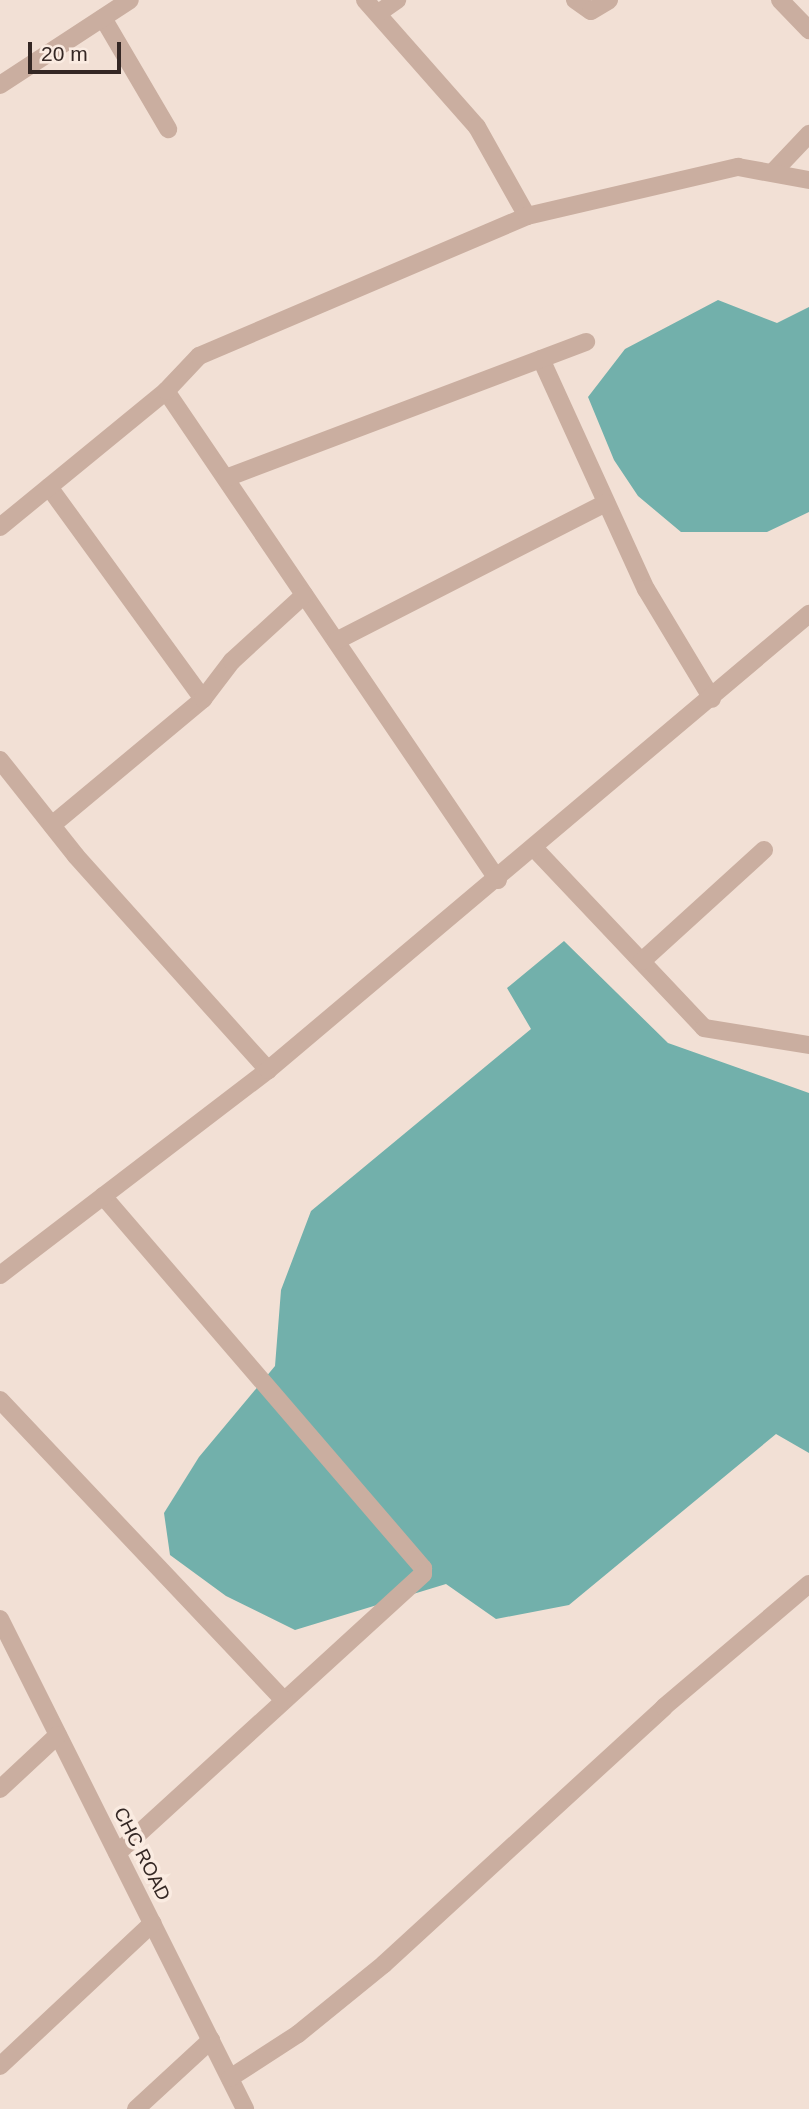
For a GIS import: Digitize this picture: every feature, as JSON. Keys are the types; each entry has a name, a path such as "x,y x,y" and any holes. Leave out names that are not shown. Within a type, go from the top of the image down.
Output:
{"street":[{"path":"0,85 130,0"},
{"path":"365,0 380,12 477,127 527,216"},
{"path":"380,12 397,0"},
{"path":"575,0 591,11 609,0"},
{"path":"780,0 809,30"},
{"path":"103,18 169,129"},
{"path":"775,170 809,134"},
{"path":"0,527 166,391 200,356 527,216 738,167 775,170 809,180"},
{"path":"226,478 586,342"},
{"path":"541,359 646,590 712,699"},
{"path":"166,391 498,880"},
{"path":"49,487 203,699"},
{"path":"336,641 606,503"},
{"path":"52,825 203,699 232,661 304,595"},
{"path":"0,1275 268,1070 535,849 809,614"},
{"path":"0,760 52,825 268,1070"},
{"path":"535,849 704,1028 809,1045"},
{"path":"642,961 764,850"},
{"path":"103,1196 423,1568 423,1574 117,1853"},
{"path":"0,1400 284,1700"},
{"path":"230,2078 298,2034 384,1964 664,1707 809,1584"},
{"name":"CHC ROAD","path":"0,1619 245,2109"},
{"path":"0,1789 58,1735"},
{"path":"0,2066 152,1923"},
{"path":"136,2109 211,2039"}],"water":[{"path":"718,300 777,323 809,307 809,512 767,532 681,532 638,496 614,460 588,397 625,349"},
{"path":"564,941 668,1043 809,1093 809,1453 776,1434 569,1605 496,1619 446,1584 295,1630 226,1596 170,1555 164,1513 199,1457 275,1366 281,1290 311,1211 531,1029 507,988"}]}
